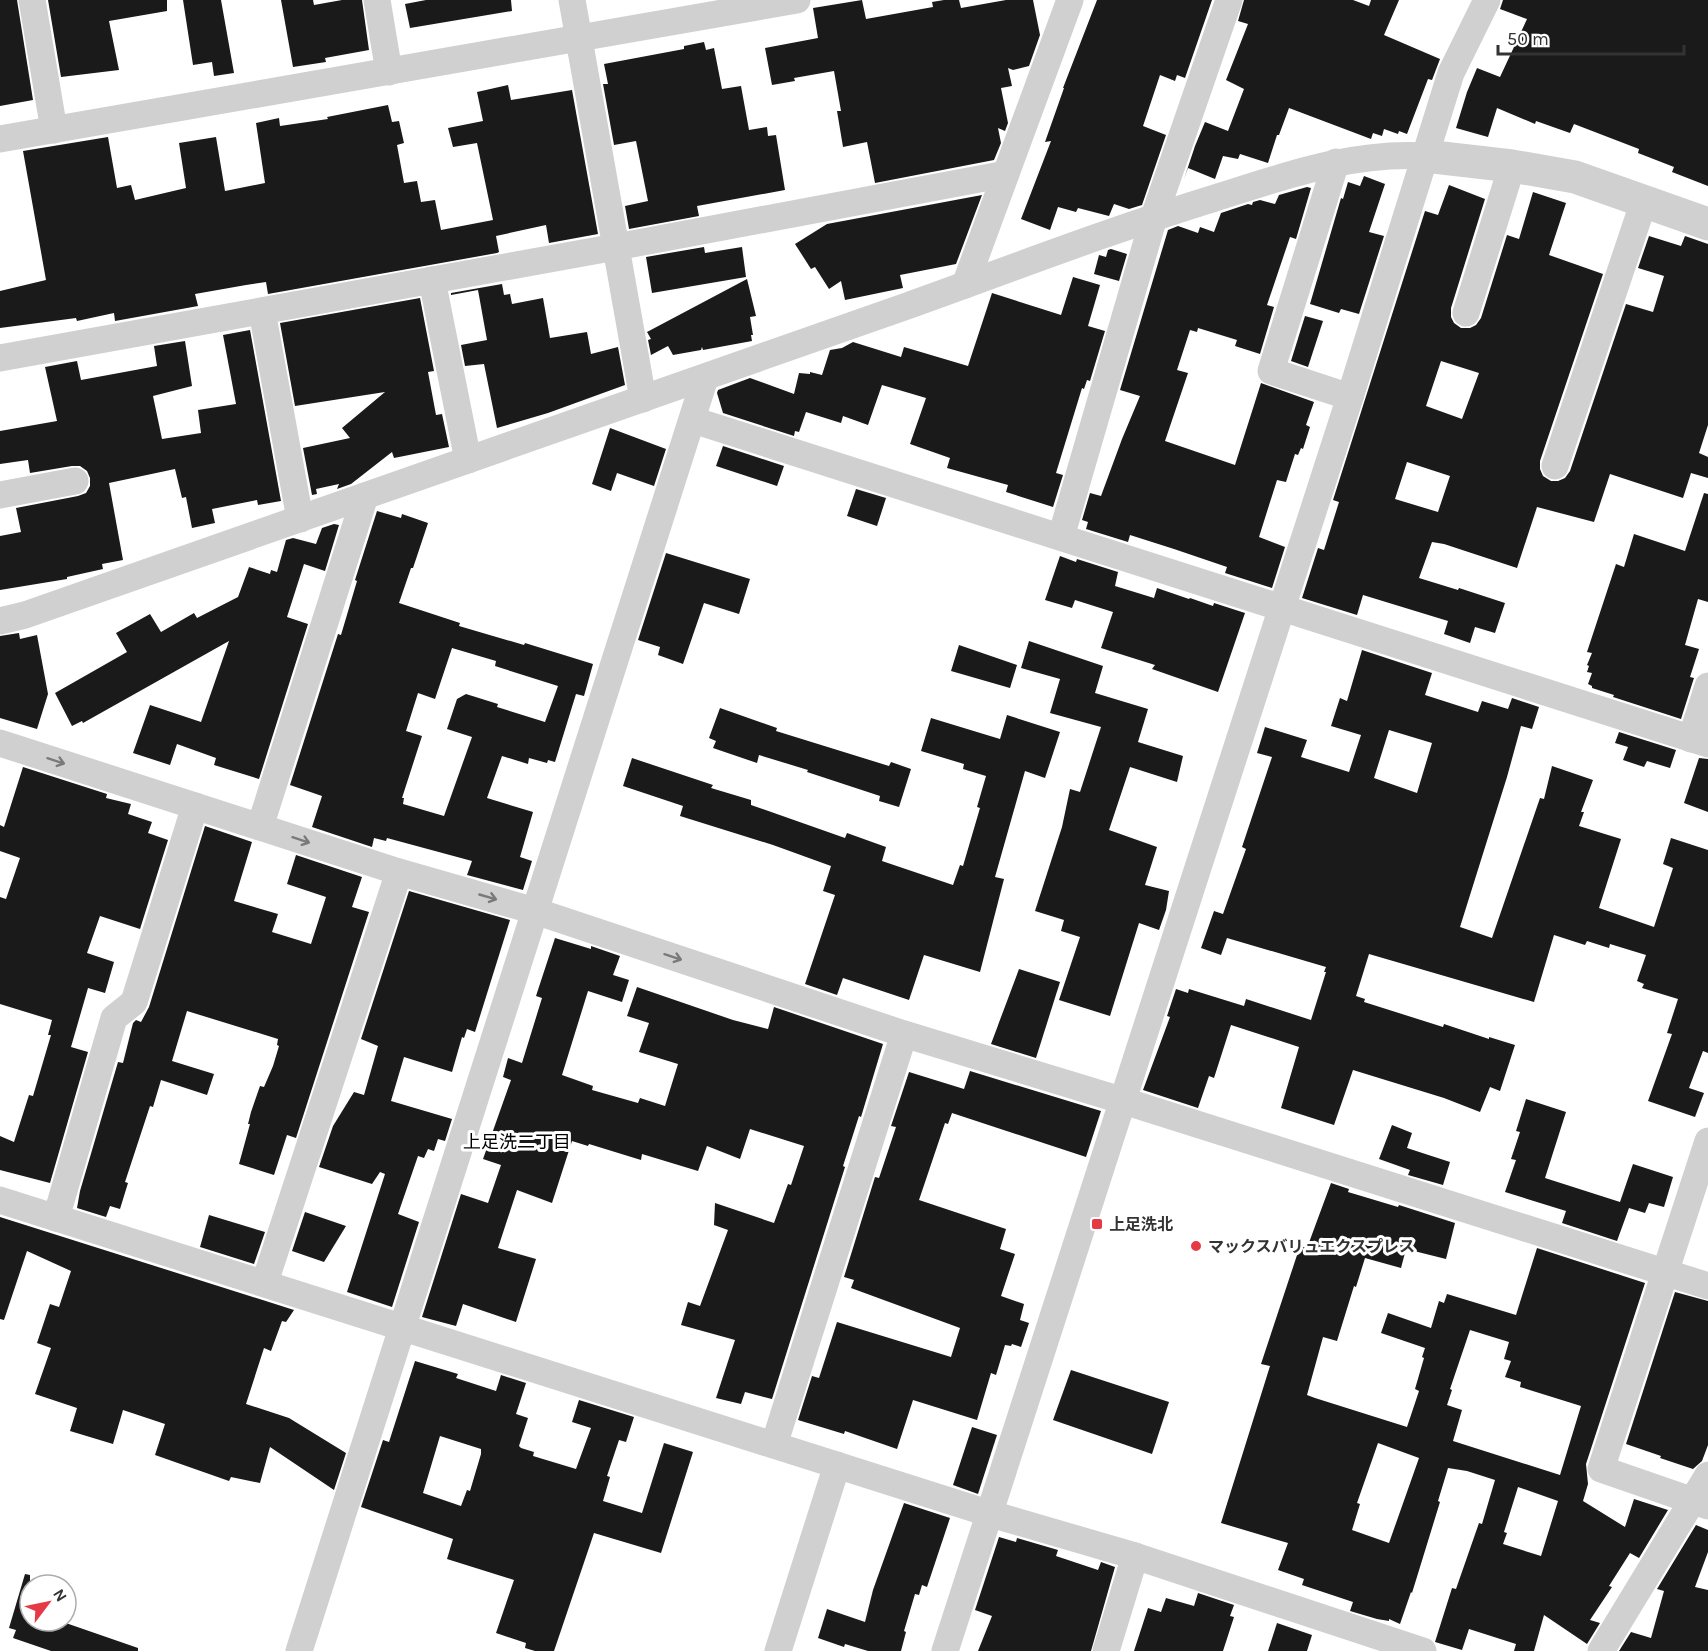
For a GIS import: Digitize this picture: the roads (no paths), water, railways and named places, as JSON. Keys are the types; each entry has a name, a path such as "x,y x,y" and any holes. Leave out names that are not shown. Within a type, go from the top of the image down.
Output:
{"street":[{"path":"32,0 54,130"},
{"path":"376,0 389,72"},
{"path":"572,0 643,399"},
{"path":"0,139 796,0"},
{"path":"965,285 1070,0"},
{"path":"1061,537 1154,217 1228,0"},
{"path":"945,1651 1350,397 1451,73 1487,0"},
{"path":"0,621 25,615 705,378 1154,217 1296,171 1336,162 1403,155 1512,166 1575,177 1708,224"},
{"path":"1336,162 1271,371 1350,397"},
{"path":"1466,314 1512,166"},
{"path":"0,358 1006,174"},
{"path":"1555,466 1644,201"},
{"path":"432,280 468,460"},
{"path":"262,310 300,519"},
{"path":"299,1651 705,378"},
{"path":"693,420 1699,742 1708,686"},
{"path":"0,495 75,481"},
{"path":"260,827 365,496"},
{"path":"0,743 399,872 535,911 904,1034 1124,1101 1708,1286"},
{"path":"56,1218 114,1018 134,1002 195,806"},
{"path":"265,1282 399,872"},
{"path":"774,1445 904,1034"},
{"path":"1700,1503 1601,1469 1708,1141"},
{"path":"0,1200 265,1282 401,1328 991,1514 1135,1556 1423,1651"},
{"path":"778,1651 837,1465"},
{"path":"1601,1651 1700,1503 1708,1475"},
{"path":"1106,1651 1135,1556"}],"place":[{"name":"上足洗北","path":"1097,1224"},
{"name":"マックスバリュエクスプレス","path":"1196,1246"}],"district":[{"name":"上足洗二丁目","path":"517,1142"}]}
